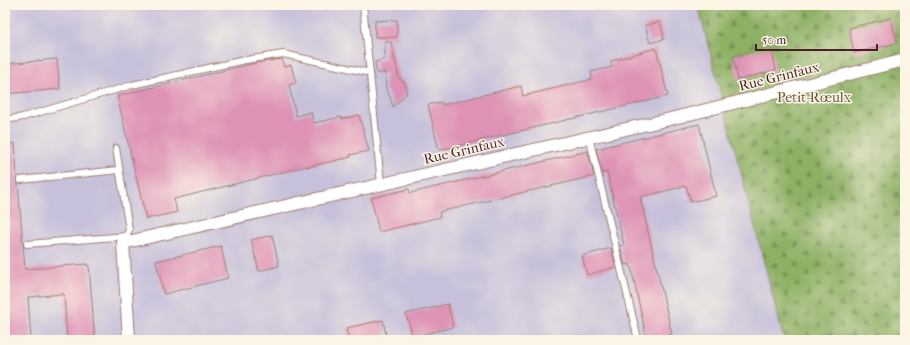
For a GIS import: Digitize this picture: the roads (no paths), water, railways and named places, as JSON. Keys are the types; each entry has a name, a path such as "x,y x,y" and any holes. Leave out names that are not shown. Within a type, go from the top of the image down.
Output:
{"street":[{"name":"Rue Grinfaux","path":"125,239 381,184 670,119 905,60"},
{"path":"125,239 128,340"}],"lane":[{"path":"363,5 381,184"},
{"path":"5,120 23,117 132,85 240,61 283,54 370,73"},
{"path":"589,137 638,336"},
{"path":"27,244 125,239 129,230 116,148"},
{"path":"20,180 119,170"}],"park label":[{"name":"Petit-Rœulx","path":"814,97"}]}
